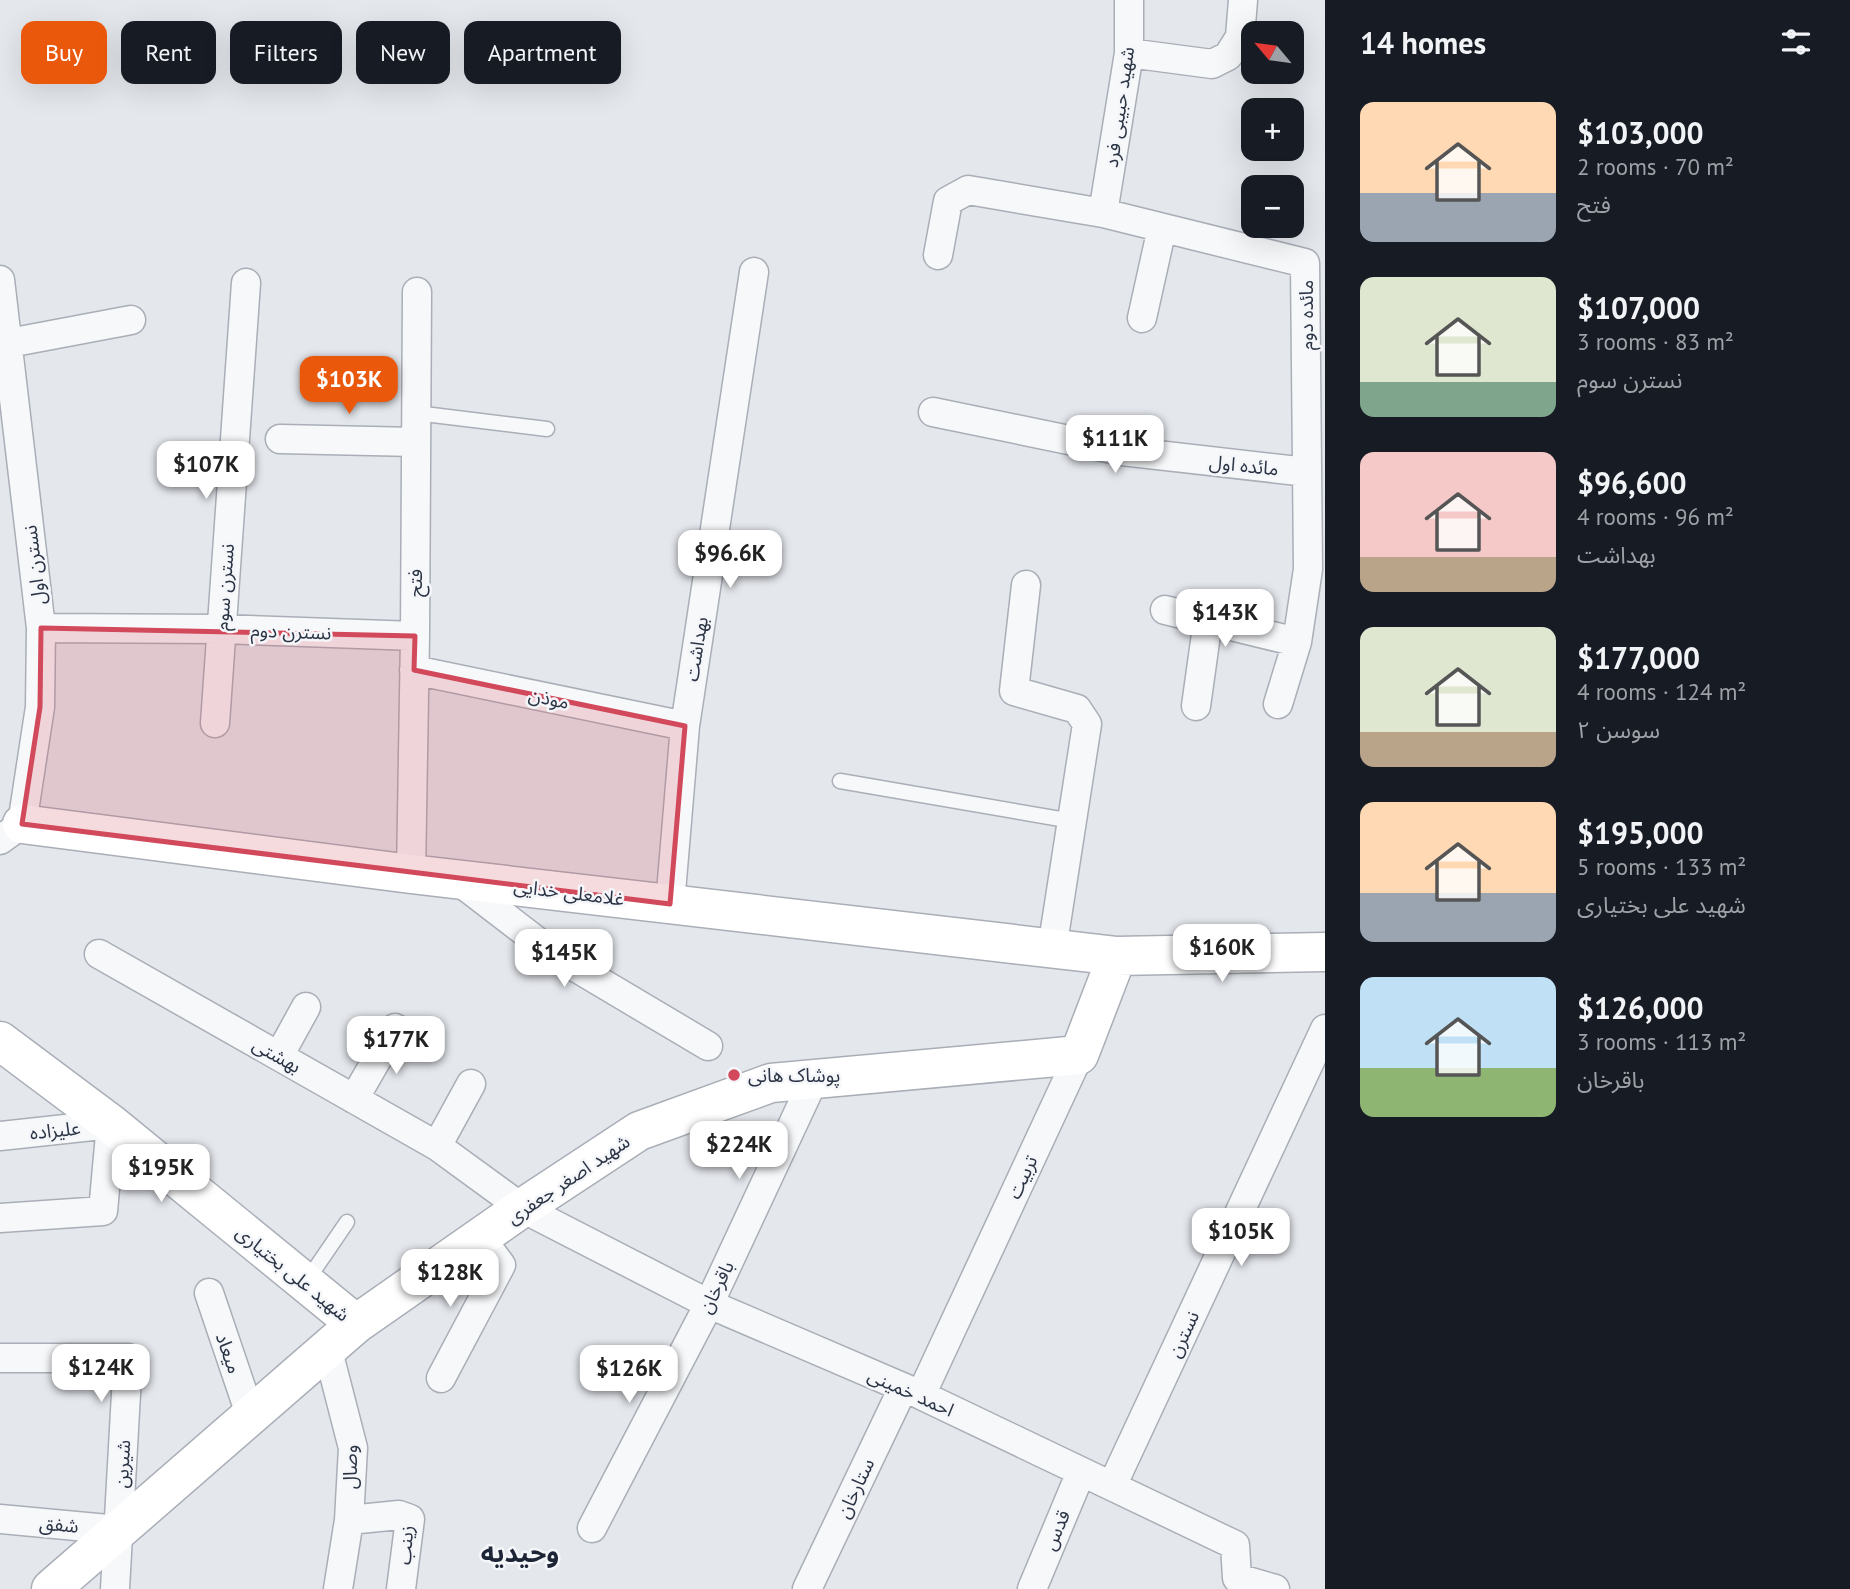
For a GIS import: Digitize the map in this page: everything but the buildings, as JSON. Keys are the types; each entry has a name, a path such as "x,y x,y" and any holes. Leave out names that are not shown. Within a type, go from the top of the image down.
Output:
{"street":[{"name":"شهید حبیبی فرد","path":"1103,213 1129,53 1129,0"},
{"path":"1129,53 1212,64 1228,56 1240,37 1243,0"},
{"name":"مائده دوم","path":"938,255 948,201 968,190 1103,213 1306,263 1307,472 1316,571 1278,704"},
{"path":"1142,318 1162,228"},
{"name":"بهداشت","path":"670,904 685,726 754,272"},
{"name":"نسترن اول","path":"0,280 41,628 40,707 11,832"},
{"name":"نسترن سوم","path":"215,723 246,283"},
{"name":"فتح","path":"411,874 417,292"},
{"path":"9,343 131,320"},
{"name":"مائده اول","path":"933,412 1122,451 1307,472"},
{"path":"280,439 416,442"},
{"path":"1026,585 1014,691 1077,709 1087,724 1052,949"},
{"path":"1165,610 1297,642"},
{"path":"1196,706 1208,620"},
{"name":"نسترن دوم","path":"41,628 221,629 415,636"},
{"name":"موذن","path":"414,670 685,726"},
{"name":"غلامعلی خدایی","path":"11,832 456,879 1117,956 1325,951"},
{"path":"456,879 555,955 708,1046"},
{"name":"بهشتی","path":"99,954 437,1146 522,1208"},
{"name":"تربیت","path":"912,1392 1079,1055 1117,956"},
{"path":"279,1056 306,1007"},
{"path":"354,1099 395,1028"},
{"name":"نسترن","path":"1112,1486 1325,1029"},
{"name":"شهید علی بختیاری","path":"0,1041 111,1124 306,1283 341,1335"},
{"name":"شهید اصغر جعفری","path":"51,1589 341,1335 522,1208 639,1131 771,1083 1079,1055"},
{"name":"باقرخان","path":"592,1528 709,1304 814,1079"},
{"path":"437,1146 471,1084"},
{"path":"0,1218 103,1211 111,1124"},
{"name":"علیزاده","path":"0,1136 111,1124"},
{"name":"احمد خمینی","path":"522,1208 709,1304 912,1392 1235,1545 1237,1578 1275,1589"},
{"path":"441,1378 501,1265 481,1238"},
{"name":"میعاد","path":"209,1293 250,1414"},
{"name":"وصال","path":"338,1589 349,1520 353,1448 341,1335"},
{"name":"شیرین","path":"0,1357 128,1358 118,1530"},
{"name":"ستارخان","path":"807,1589 912,1392"},
{"name":"قدس","path":"1032,1589 1081,1472"},
{"name":"زینب","path":"349,1520 399,1515 410,1519 401,1589"},
{"name":"شفق","path":"0,1519 118,1530"},
{"path":"115,1589 118,1530"}],"lane":[{"path":"416,413 547,429"},
{"path":"840,781 1072,821"},
{"path":"306,1283 347,1222"}],"highlighted area":[{"path":"41,628 415,636 414,670 685,726 670,904 22,824 40,707"}],"place":[{"name":"پوشاک هانی","path":"734,1075"}],"district":[{"name":"وحیدیه","path":"520,1552"}]}
